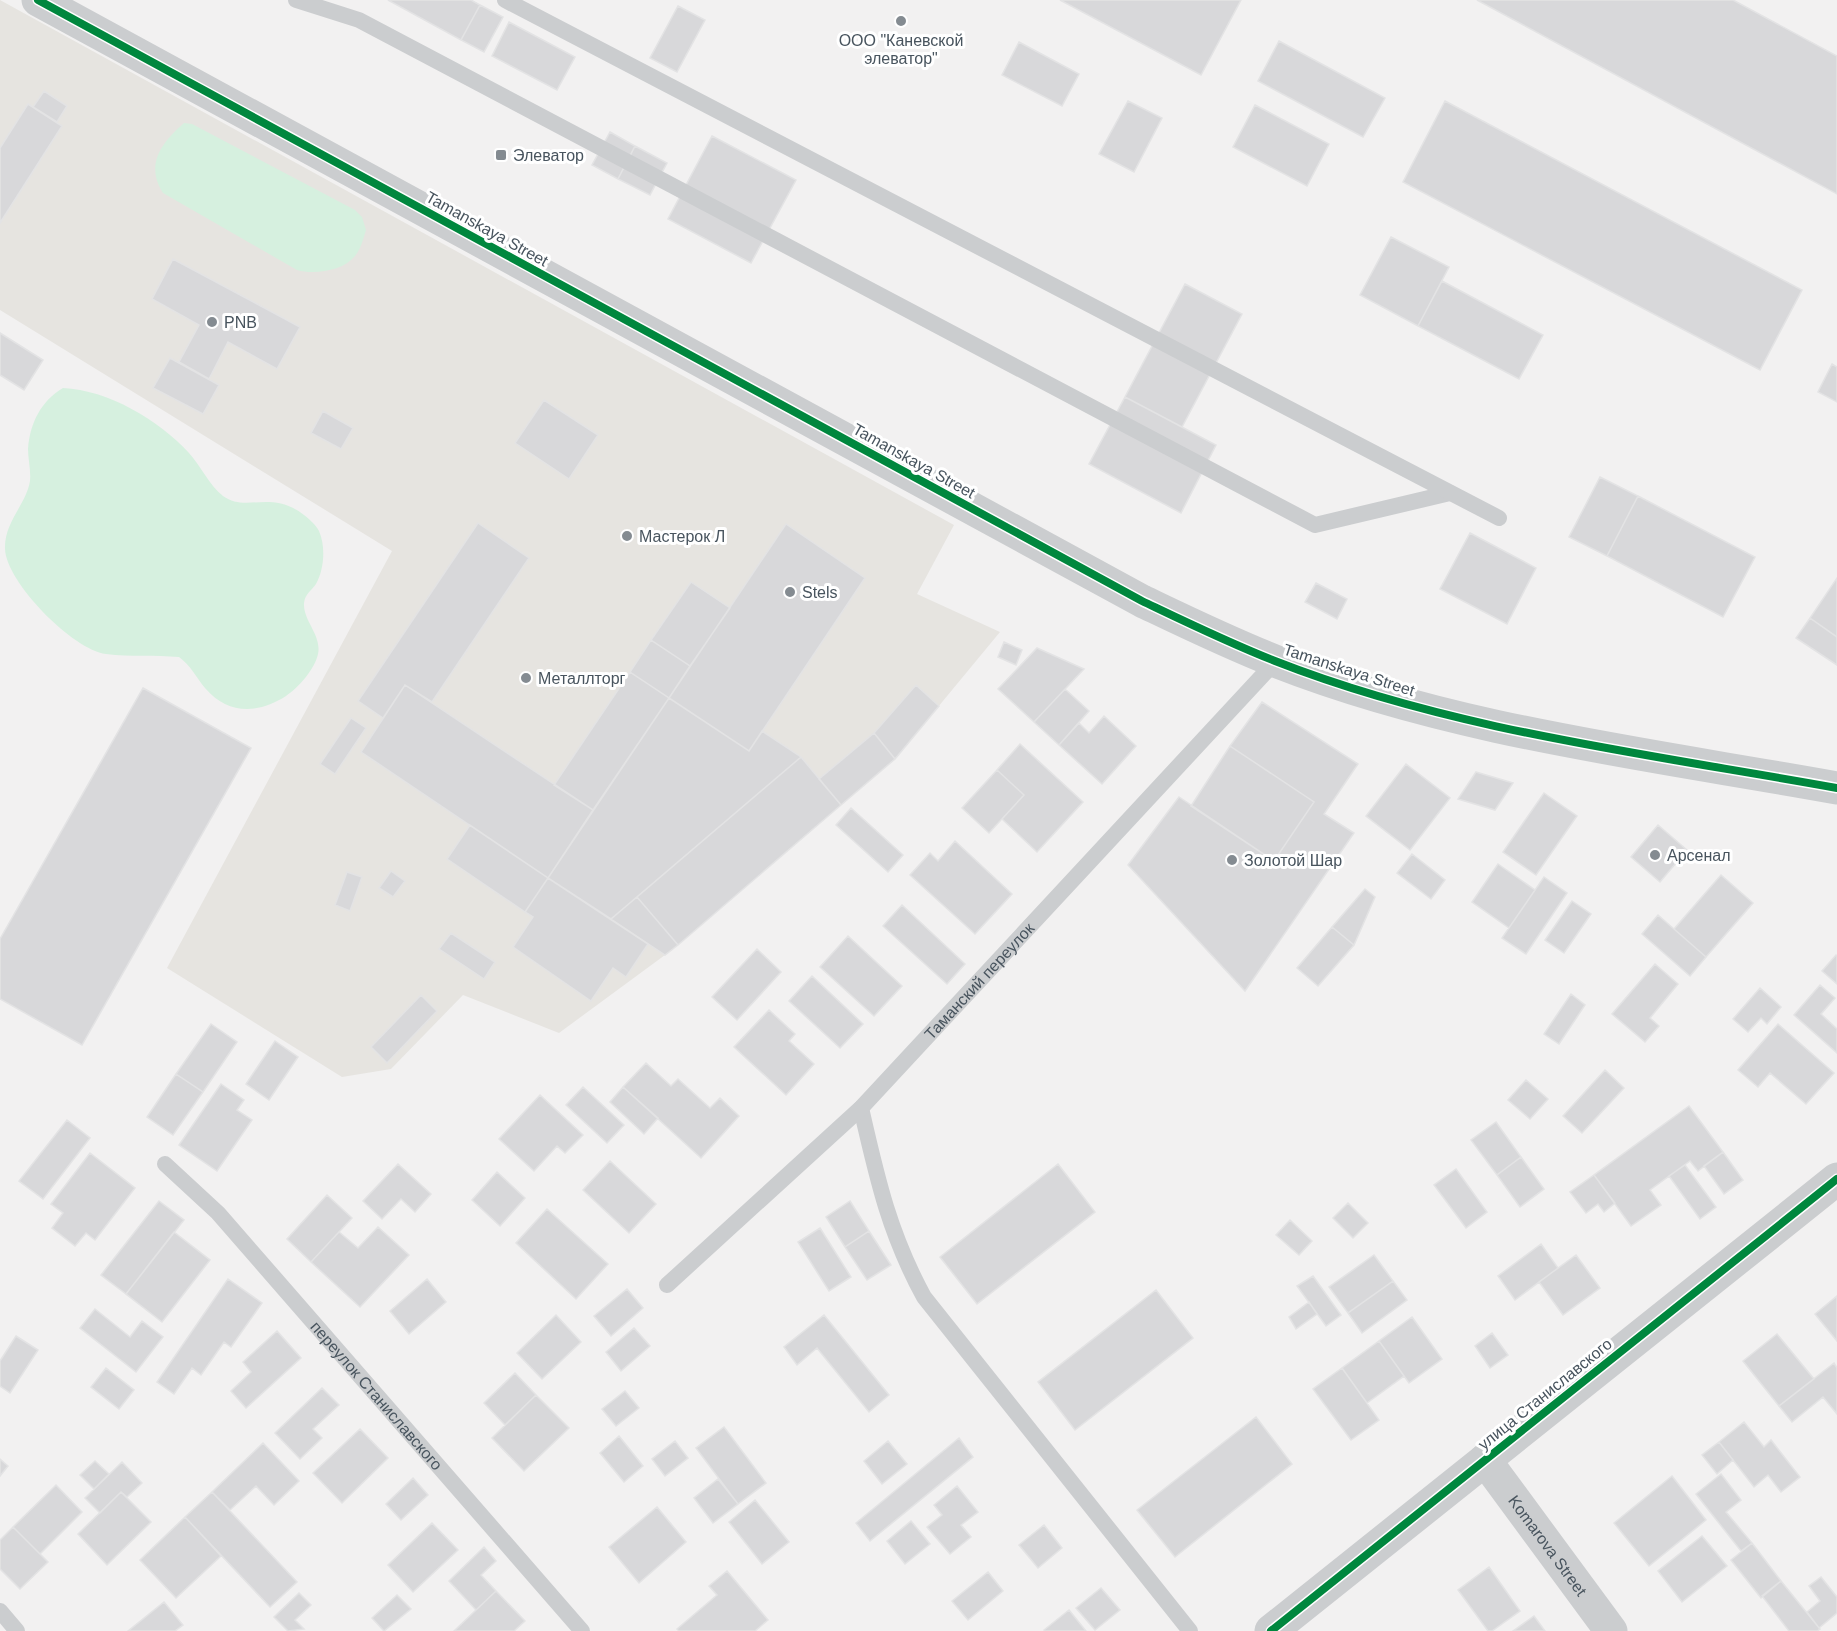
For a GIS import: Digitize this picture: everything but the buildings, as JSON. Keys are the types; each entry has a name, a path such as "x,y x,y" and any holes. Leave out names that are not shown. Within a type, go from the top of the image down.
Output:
{"street":[{"name":"Tamanskaya Street","path":"38,0 1142,601 1276,661 1413,704 1510,729 1837,788"},
{"name":"улица Станиславского","path":"1271,1631 1837,1179"},
{"name":"Komarova Street","path":"1485,1460 1611,1631"}],"lane":[{"path":"296,0 358,20 1315,525 1450,493"},
{"path":"505,0 1499,518"},
{"name":"Таманский переулок","path":"667,1285 861,1108 1276,661"},
{"path":"861,1108 881,1196 894,1237 924,1297 1190,1631"},
{"name":"переулок Станиславского","path":"165,1164 218,1213 582,1631"},
{"path":"0,1611 17,1631"}],"shaded area":[{"path":"0,0 954,525 917,594 1000,632 895,759 665,955 559,1033 463,995 391,1069 342,1077 167,968 392,551 0,310"}],"green space":[{"path":"184,123 192,124 355,210 362,217 366,230 355,256 343,265 320,272 297,270 163,193 155,173 158,155 168,138"},
{"path":"63,388 97,394 148,418 189,453 223,496 232,501 281,503 292,507 310,520 319,531 323,544 322,565 319,578 304,603 306,616 319,647 318,654 305,678 286,696 265,706 244,709 233,707 214,697 179,657 115,655 92,650 60,628 29,596 8,563 5,549 6,539 11,522 28,490 30,473 28,449 34,422 43,406"}],"cycle path":[{"path":"38,0 1142,601 1241,647 1343,685 1411,706 1481,723 1623,751 1837,788"},
{"path":"1271,1631 1837,1179"}],"place":[{"name":"ООО \"Каневской элеватор\"","path":"901,21"},
{"name":"Элеватор","path":"501,155"},
{"name":"PNB","path":"212,322"},
{"name":"Мастерок Л","path":"627,536"},
{"name":"Stels","path":"790,592"},
{"name":"Металлторг","path":"526,678"},
{"name":"Арсенал","path":"1655,855"},
{"name":"Золотой Шар","path":"1232,860"}]}
